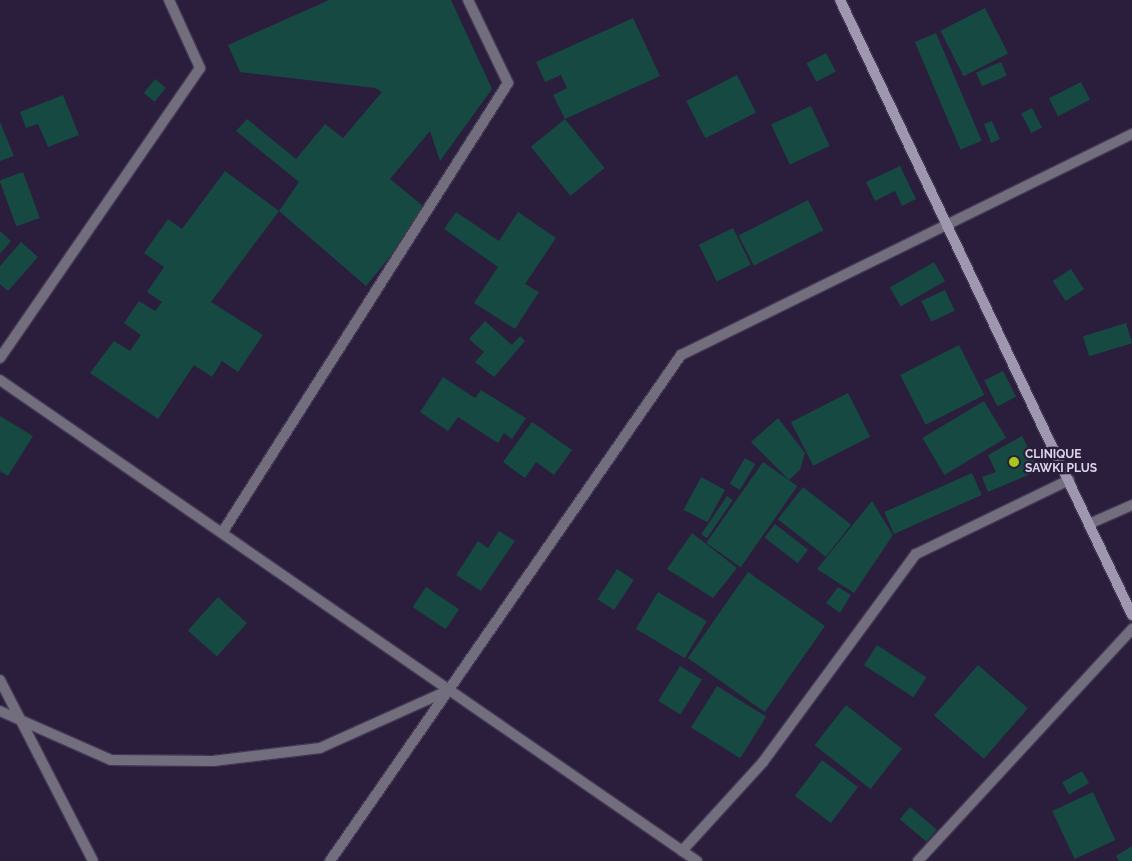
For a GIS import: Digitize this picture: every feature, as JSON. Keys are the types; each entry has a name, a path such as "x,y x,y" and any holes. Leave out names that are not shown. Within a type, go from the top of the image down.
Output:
{"street":[{"path":"0,358 200,68 169,0"},
{"path":"222,533 508,83 468,0"},
{"path":"840,0 1132,615"},
{"path":"330,861 681,355 1132,134"},
{"path":"0,380 696,861"},
{"path":"682,851 763,762 916,554 1068,480"},
{"path":"1089,524 1132,505"},
{"path":"918,861 1132,629"},
{"path":"0,680 93,861"},
{"path":"0,711 18,717 111,760 213,761 320,748 449,690"}],"building":[{"path":"329,0 451,0 492,89 440,161 430,131 390,179 428,210 366,286 279,211 299,182 236,131 247,119 296,159 325,124 343,138 382,92 375,88 240,72 228,45"},
{"path":"985,8 1008,53 964,76 940,31"},
{"path":"633,18 660,76 565,119 553,95 567,88 561,75 545,82 536,62"},
{"path":"936,33 982,141 961,150 915,42"},
{"path":"826,53 836,72 816,82 807,63"},
{"path":"1001,62 1007,76 982,86 976,73"},
{"path":"737,75 756,112 705,138 686,101"},
{"path":"155,79 166,88 155,102 144,93"},
{"path":"1081,82 1090,100 1058,116 1049,98"},
{"path":"63,95 79,135 48,147 38,124 26,128 20,112"},
{"path":"811,106 830,146 790,164 771,125"},
{"path":"1032,108 1042,128 1031,133 1021,113"},
{"path":"565,119 605,168 570,196 531,147"},
{"path":"992,121 1000,139 991,143 984,124"},
{"path":"0,122 14,156 0,161"},
{"path":"900,166 916,199 902,206 895,191 875,201 866,182"},
{"path":"225,171 279,211 211,302 263,335 238,372 222,361 212,377 194,365 158,419 90,373 114,341 130,351 141,335 124,323 139,301 155,311 162,302 147,292 164,267 144,253 168,219 182,229"},
{"path":"23,172 40,218 16,227 0,180"},
{"path":"808,200 823,230 754,266 739,235"},
{"path":"456,212 499,241 518,212 556,238 525,284 539,292 515,329 474,303 498,267 444,229"},
{"path":"733,228 751,265 717,282 699,245"},
{"path":"0,231 11,241 0,254"},
{"path":"21,242 38,257 8,291 0,284 0,266"},
{"path":"934,262 945,281 901,307 890,288"},
{"path":"1071,269 1084,289 1066,301 1053,281"},
{"path":"945,290 955,311 931,322 921,301"},
{"path":"485,321 512,345 520,336 525,341 494,377 475,362 484,352 469,339"},
{"path":"1126,323 1132,343 1089,356 1083,336"},
{"path":"959,345 984,395 926,425 900,375"},
{"path":"1003,371 1016,397 997,406 984,381"},
{"path":"443,377 475,398 481,390 526,418 512,439 504,433 498,443 458,417 448,431 420,412"},
{"path":"848,393 870,437 813,466 791,422"},
{"path":"984,401 1006,438 944,475 922,438"},
{"path":"0,416 33,436 8,476 0,471"},
{"path":"778,418 805,453 800,470 789,480 751,442"},
{"path":"532,422 572,450 554,475 536,462 525,478 503,462"},
{"name":"CLINIQUE SAWKI PLUS","path":"1022,436 1040,470 988,492 982,477 996,472 988,455"},
{"path":"745,458 755,464 740,490 730,484"},
{"path":"763,462 797,486 741,567 706,543"},
{"path":"972,473 982,495 894,534 884,512"},
{"path":"701,477 725,490 707,522 684,510"},
{"path":"803,487 851,525 826,557 778,519"},
{"path":"727,496 733,500 707,538 701,534"},
{"path":"872,501 893,535 854,593 817,569"},
{"path":"775,524 808,550 798,563 765,537"},
{"path":"499,531 515,541 481,591 456,575 478,541 488,548"},
{"path":"692,533 737,568 713,598 667,569"},
{"path":"617,569 634,580 614,610 597,599"},
{"path":"748,572 825,626 765,712 688,658"},
{"path":"426,587 459,609 446,629 413,607"},
{"path":"838,587 851,595 840,613 826,603"},
{"path":"658,592 707,621 685,658 636,629"},
{"path":"218,597 247,623 217,657 188,630"},
{"path":"877,645 926,677 913,697 864,665"},
{"path":"978,665 1028,708 984,759 934,716"},
{"path":"680,666 702,680 680,715 658,701"},
{"path":"717,686 766,717 740,758 691,728"},
{"path":"846,705 902,749 871,789 815,745"},
{"path":"822,760 858,787 831,823 795,796"},
{"path":"1082,771 1089,783 1069,795 1062,783"},
{"path":"1093,792 1115,840 1075,859 1052,811"},
{"path":"910,807 937,829 927,842 900,819"},
{"path":"1132,846 1132,861 1119,861 1116,856"}],"place":[{"name":"CLINIQUE SAWKI PLUS","path":"1014,462"}]}
